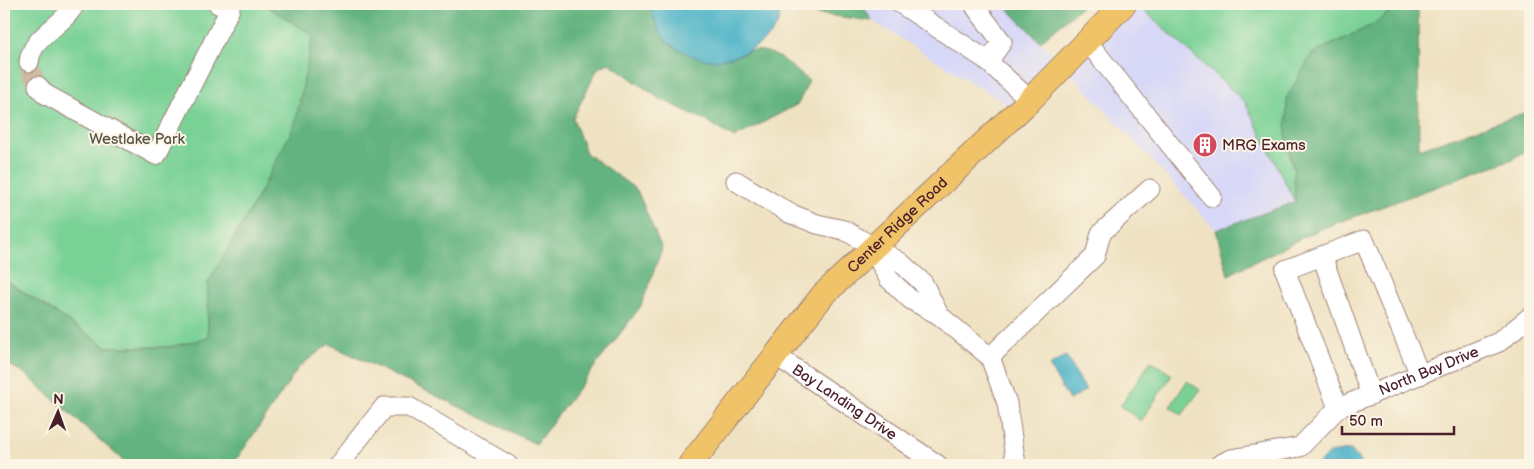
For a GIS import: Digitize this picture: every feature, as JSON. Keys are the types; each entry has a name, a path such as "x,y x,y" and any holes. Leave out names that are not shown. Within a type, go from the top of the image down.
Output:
{"main road":[{"name":"Center Ridge Road","path":"690,465 823,295 1030,100 1086,40 1124,4"}],"street":[{"path":"29,62 31,50 36,43 63,20 75,4"},
{"path":"38,86 45,94 156,155 230,10 218,4"},
{"path":"901,4 988,62 1030,100"},
{"path":"976,8 1002,42 988,62"},
{"path":"1086,40 1212,197"},
{"path":"736,181 789,213 817,224 844,230 873,249 900,262 923,283 939,315 990,357 1006,403 1010,464"},
{"path":"990,357 1095,256 1101,233 1150,189"},
{"path":"1338,408 1285,270 1364,240 1420,375"},
{"path":"1322,256 1371,395"},
{"name":"North Bay Drive","path":"1219,465 1231,459 1261,460 1300,447 1338,408 1500,342 1522,321 1530,317"},
{"name":"Bay Landing Drive","path":"775,355 938,465"},
{"path":"338,465 384,407 409,407 508,465"}],"shaded area":[{"path":"862,4 1003,4 1054,56 1013,108 872,21"},
{"path":"1137,4 1245,102 1295,202 1216,230 1066,68"}],"green space":[{"name":"Westlake Park","path":"4,4 263,4 313,35 295,127 208,283 208,338 169,347 107,347 4,279"},
{"path":"263,4 648,4 653,15 740,55 759,50 777,56 809,81 798,104 734,138 705,120 660,99 609,63 598,68 573,118 586,153 637,190 662,249 641,306 536,444 329,344 299,367 233,465 128,465 24,373 4,362 4,279 107,347 169,347 208,338 208,283 256,200 295,124 313,35"},
{"path":"779,4 862,4 872,21 810,13"},
{"path":"1003,4 1084,4 1040,42"},
{"path":"1137,4 1401,4 1372,25 1312,54 1289,153 1294,171 1295,202 1245,102"},
{"path":"1401,4 1418,4 1419,149 1530,111 1530,149 1510,160 1318,230 1228,275 1216,230 1295,202 1294,171 1286,134 1287,97 1312,54 1372,25"},
{"path":"1151,361 1172,375 1141,421 1120,406"},
{"path":"1187,381 1200,390 1182,415 1170,407"}],"water":[{"path":"648,4 779,4 780,16 776,27 759,45 734,56 710,60 692,56 669,43 662,36"},
{"path":"1066,356 1086,390 1069,400 1049,366"},
{"path":"1351,450 1363,465 1317,465 1329,453"}],"tunnel":[{"path":"29,62 30,70 38,86"}],"place":[{"name":"MRG Exams","path":"1205,145"}]}
